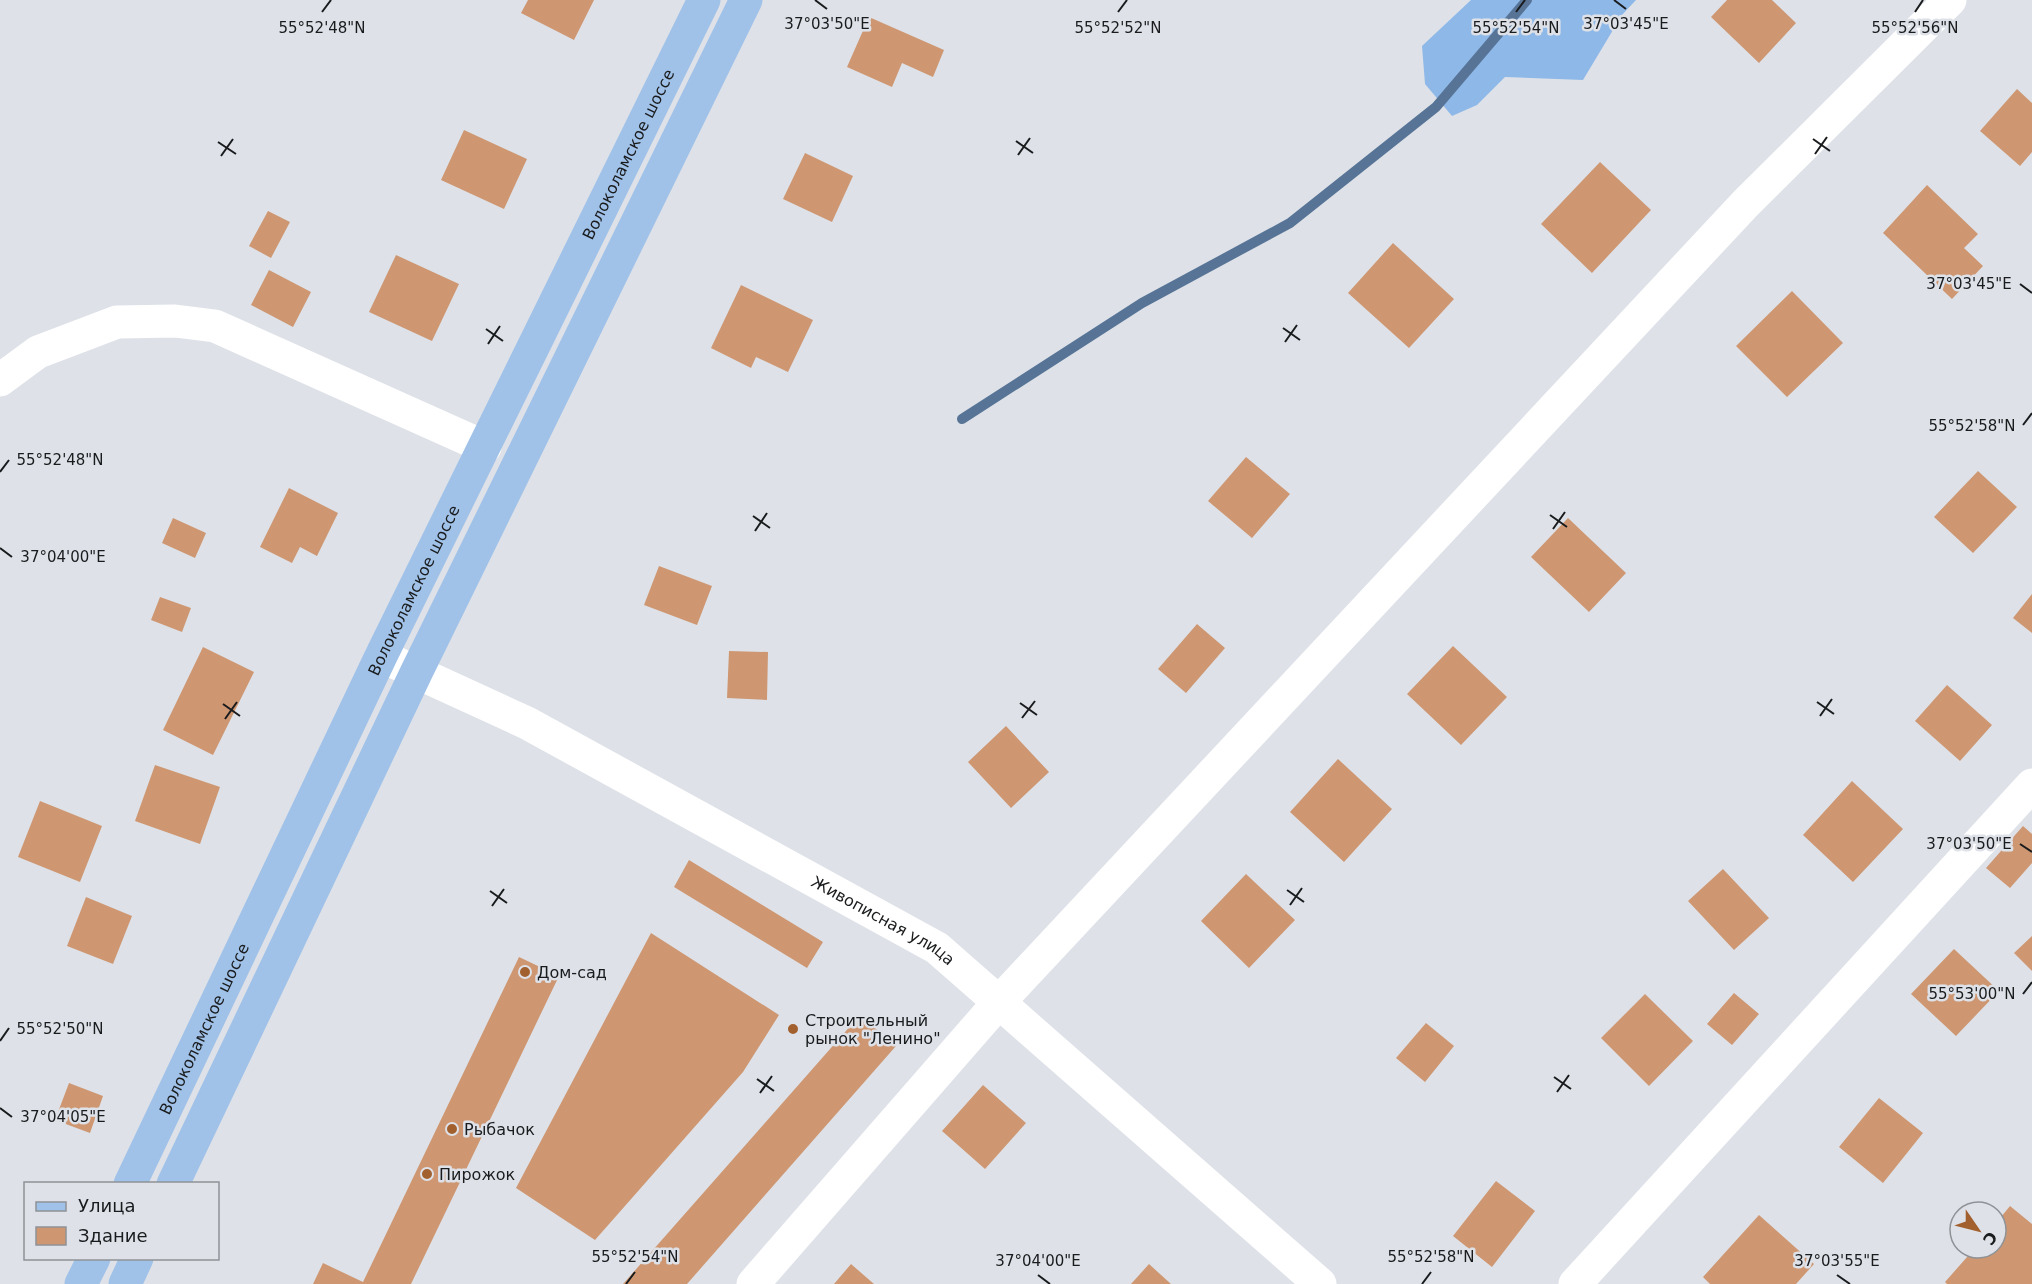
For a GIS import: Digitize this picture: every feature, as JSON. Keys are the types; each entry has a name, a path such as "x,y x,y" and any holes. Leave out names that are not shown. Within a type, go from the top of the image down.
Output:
{"main road":[{"name":"Волоколамское шоссе","path":"131,1182 381,656 704,0"},
{"path":"174,1182 416,673 746,0"},
{"path":"81,1284 93,1260"},
{"path":"125,1284 136,1260"}],"street":[{"path":"753,1284 999,1002 1746,203 1950,0"},
{"path":"0,380 38,352 117,322 175,321 215,326 485,447"},
{"name":"Живописная улица","path":"381,656 526,723 937,948 1320,1284"},
{"path":"1575,1284 2032,785"}],"shaded area":[{"path":"1471,0 1636,0 1622,15 1583,80 1505,77 1477,105 1452,116 1425,84 1422,46"}],"building":[{"path":"528,0 594,0 574,40 521,13"},
{"path":"1727,0 1772,0 1796,23 1759,63 1711,17"},
{"path":"869,17 944,50 933,77 902,63 892,87 847,67"},
{"path":"2017,89 2032,103 2032,152 2020,166 1980,131"},
{"path":"464,130 527,159 504,209 441,180"},
{"path":"805,153 853,176 832,222 783,199"},
{"path":"1600,162 1651,210 1592,273 1541,224"},
{"path":"1927,185 1978,234 1964,248 1983,266 1952,299 1883,233"},
{"path":"268,211 290,222 271,258 249,246"},
{"path":"1393,243 1454,299 1409,348 1348,293"},
{"path":"396,255 459,284 432,341 369,312"},
{"path":"269,270 311,292 293,327 251,305"},
{"path":"741,285 813,320 788,372 756,357 751,368 711,348"},
{"path":"1792,291 1843,343 1787,397 1736,346"},
{"path":"1246,457 1290,494 1252,538 1208,501"},
{"path":"1978,471 2017,507 1973,553 1934,517"},
{"path":"289,488 338,513 317,556 300,547 292,563 260,547"},
{"path":"173,518 206,533 195,558 162,543"},
{"path":"1568,518 1626,573 1589,612 1531,557"},
{"path":"659,566 712,586 697,625 644,605"},
{"path":"2032,594 2032,633 2013,618"},
{"path":"160,597 191,608 182,632 151,620"},
{"path":"1197,624 1225,648 1186,693 1158,669"},
{"path":"1453,646 1507,697 1461,745 1407,694"},
{"path":"203,647 254,672 213,755 163,730"},
{"path":"729,651 768,652 767,700 727,698"},
{"path":"1947,685 1992,725 1960,761 1915,721"},
{"path":"1006,726 1049,772 1011,808 968,762"},
{"path":"1338,759 1392,809 1344,862 1290,812"},
{"path":"155,765 220,787 200,844 135,821"},
{"path":"1852,781 1903,829 1853,882 1803,835"},
{"path":"40,801 102,826 80,882 18,857"},
{"path":"2023,826 2032,834 2032,863 2010,888 1986,868"},
{"path":"689,860 823,942 807,968 674,887"},
{"path":"1723,869 1769,918 1734,950 1688,901"},
{"path":"1246,874 1295,920 1249,968 1201,921"},
{"path":"86,897 132,916 113,964 67,946"},
{"path":"651,933 779,1015 743,1072 595,1240 516,1188"},
{"path":"2032,936 2032,971 2014,953"},
{"path":"1954,949 1999,991 1956,1036 1911,994"},
{"path":"519,957 559,976 411,1284 313,1284 323,1263 363,1282"},
{"path":"1734,993 1759,1014 1732,1045 1707,1024"},
{"path":"1645,994 1693,1041 1649,1086 1601,1038"},
{"path":"860,1015 896,1046 687,1284 623,1284"},
{"path":"1426,1023 1454,1046 1425,1082 1396,1058"},
{"path":"69,1083 103,1096 90,1133 55,1120"},
{"path":"983,1085 1026,1123 985,1169 942,1131"},
{"path":"1879,1098 1923,1133 1883,1183 1839,1147"},
{"path":"1496,1181 1535,1211 1492,1267 1453,1236"},
{"path":"2010,1206 2032,1224 2032,1284 1947,1284 1945,1282 1964,1260 2008,1260 2008,1208"},
{"path":"1759,1215 1814,1264 1796,1284 1710,1284 1703,1277"},
{"path":"851,1264 874,1284 834,1284"},
{"path":"1149,1264 1171,1284 1131,1284"}],"waterway":[{"path":"962,419 1142,303 1290,223 1436,107 1527,0"}],"place":[{"name":"Дом-сад","path":"525,972"},
{"name":"Строительный рынок \"Ленино\"","path":"793,1029"},
{"name":"Рыбачок","path":"452,1129"},
{"name":"Пирожок","path":"427,1174"}]}
